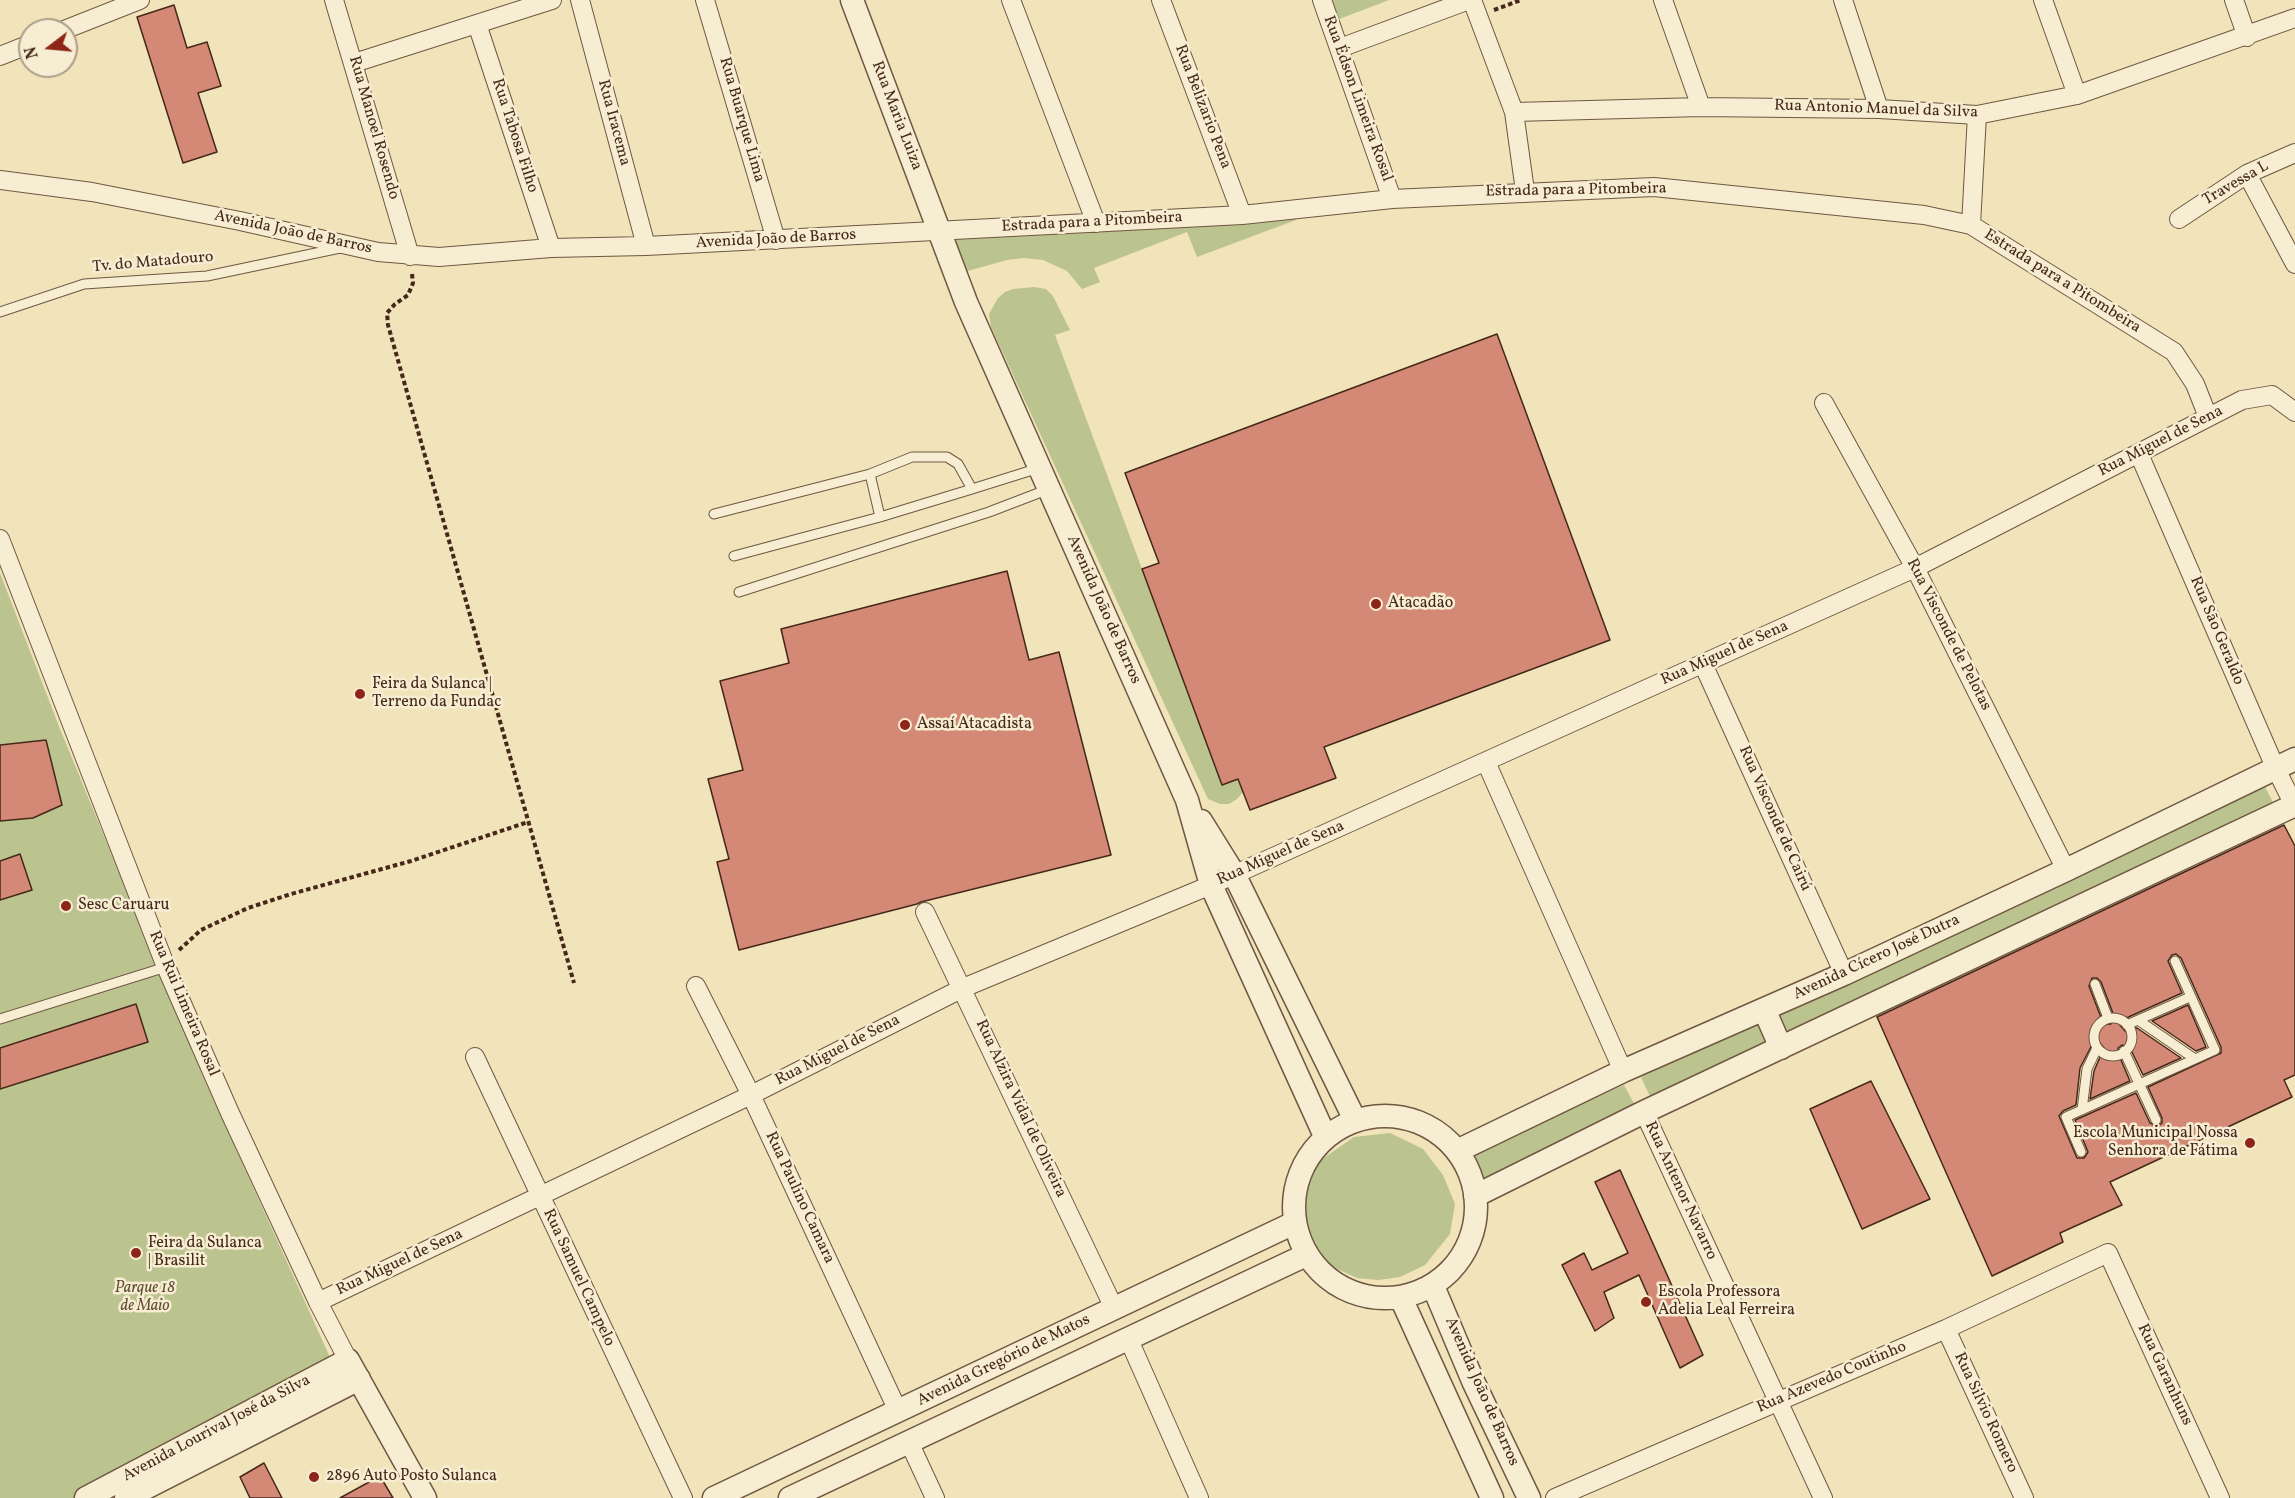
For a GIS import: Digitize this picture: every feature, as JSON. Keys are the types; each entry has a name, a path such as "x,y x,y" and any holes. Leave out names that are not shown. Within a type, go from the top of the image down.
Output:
{"street":[{"path":"78,24 140,0"},
{"name":"Rua Manoel Rosendo","path":"334,0 410,256"},
{"path":"354,63 552,0"},
{"name":"Rua Iracema","path":"580,0 646,246"},
{"name":"Rua Buarque Lima","path":"705,0 776,240"},
{"name":"Rua Maria Luiza","path":"852,0 939,232"},
{"path":"1011,0 1096,223"},
{"name":"Rua Belizario Pena","path":"1161,0 1242,215"},
{"name":"Rua Édson Limeira Rosal","path":"1322,0 1392,199"},
{"path":"1663,0 1701,106"},
{"path":"1843,0 1879,109"},
{"path":"2043,0 2077,95"},
{"path":"2234,0 2247,37"},
{"path":"1340,48 1473,5 1514,112 1526,191"},
{"name":"Rua Antonio Manuel da Silva","path":"1514,112 1701,106 1879,109 1977,115 2077,95 2247,37 2295,18"},
{"name":"Rua Tabosa Filho","path":"477,24 551,248"},
{"path":"0,56 18,49"},
{"path":"1971,225 1977,115"},
{"name":"Travessa L","path":"2179,219 2247,174 2295,153"},
{"path":"2247,174 2295,264"},
{"name":"Avenida João de Barros","path":"0,180 115,196 240,221 346,247 410,256 439,257 551,248 646,246 939,232 966,302 1187,800 1211,885 1325,1136"},
{"name":"Estrada para a Pitombeira","path":"939,232 1242,215 1392,199 1526,191 1654,187 1924,215 1971,225 2174,352 2195,384 2208,417"},
{"name":"Rua Miguel de Sena","path":"318,1302 751,1095 963,988 1211,885 1915,568 2242,400 2272,395 2289,405 2295,412"},
{"name":"Rua Visconde de Pelotas","path":"1824,403 1915,568 2066,870"},
{"name":"Rua São Geraldo","path":"2139,454 2285,763 2295,806"},
{"name":"Rua Rui Limeira Rosal","path":"0,539 166,967 230,1113 318,1302 353,1370"},
{"name":"Rua Visconde de Cairú","path":"1704,664 1844,974"},
{"path":"1486,762 1623,1071"},
{"name":"Avenida Cícero José Dutra","path":"1457,1151 1623,1071 1844,974 2066,870 2285,763"},
{"name":"Avenida João de Barros","path":"1187,800 1234,874 1355,1120"},
{"path":"1474,1196 1644,1112 2295,806"},
{"name":"Rua Alzira Vidal de Oliveira","path":"925,912 1114,1308"},
{"name":"Rua Paulino Camara","path":"696,986 751,1095 898,1411"},
{"path":"1764,1009 1781,1048"},
{"name":"Rua Samuel Campelo","path":"475,1056 683,1498"},
{"name":"Rua Antenor Navarro","path":"1644,1112 1822,1498"},
{"path":"1383,1115 1411,1119 1436,1131 1457,1151 1469,1170 1476,1219 1469,1244 1455,1267 1433,1286 1401,1298 1372,1299 1345,1291 1322,1274 1306,1255 1294,1223 1294,1191 1305,1161 1325,1136 1355,1120 1383,1115"},
{"name":"Avenida Gregório de Matos","path":"714,1498 1294,1223"},
{"name":"Rua Azevedo Coutinho","path":"1555,1498 1946,1329 2108,1253"},
{"name":"Rua Garanhuns","path":"2108,1253 2220,1498"},
{"name":"Avenida Gregório de Matos","path":"790,1498 1306,1255"},
{"name":"Avenida João de Barros","path":"1433,1286 1473,1381 1529,1498"},
{"name":"Avenida João de Barros","path":"1401,1298 1492,1498"},
{"name":"Rua Silvio Romero","path":"1946,1329 2024,1498"},
{"path":"1129,1340 1199,1498"},
{"path":"353,1370 425,1498"},
{"name":"Avenida Lourival José da Silva","path":"86,1498 353,1370"},
{"name":"Avenida Lourival José da Silva","path":"126,1498 353,1370"},
{"path":"909,1442 935,1498"}],"lane":[{"name":"Tv. do Matadouro","path":"0,312 84,284 207,276 346,247"},
{"path":"714,514 870,474 912,457 947,457 958,464 972,489"},
{"path":"734,556 880,517 1040,468"},
{"path":"870,474 880,517"},
{"path":"739,592 989,512 1049,489"},
{"path":"2081,1152 2066,1118 2215,1050 2175,961"},
{"path":"0,1019 166,967"},
{"path":"2095,984 2108,1018"},
{"path":"2127,1025 2190,997"},
{"path":"2108,1018 2119,1019 2127,1025 2131,1036 2131,1042 2119,1054 2107,1055 2097,1048 2095,1042 2095,1030 2108,1018"},
{"path":"2138,1020 2195,1059"},
{"path":"2082,1110 2087,1069 2097,1048"},
{"path":"2124,1051 2156,1120"}],"path":[{"path":"1473,5 1521,0"},
{"path":"410,256 413,283 408,295 387,313 388,324 574,983"},
{"path":"166,967 171,956 201,930 249,908 411,861 528,822"}],"green space":[{"path":"1326,0 1389,0 1334,21"},
{"path":"1295,214 1296,220 1197,257 1187,232 1094,268 1100,282 1082,289 1067,271 1043,260 1024,258 1007,260 964,272 953,245 957,238"},
{"path":"1034,287 1046,289 1053,296 1070,330 1055,335 1222,784 1239,778 1243,792 1229,804 1220,804 1208,799 991,327 989,314 998,298 1013,289"},
{"name":"Parque 18 de Maio","path":"0,573 60,729 203,1076 333,1364 75,1498 0,1498"},
{"path":"2264,785 2276,808 1651,1099 1641,1077"},
{"path":"1624,1085 1637,1109 1480,1182 1468,1156"},
{"path":"1390,1133 1423,1149 1443,1175 1455,1204 1450,1234 1425,1265 1400,1277 1378,1280 1357,1278 1335,1268 1321,1255 1312,1241 1303,1215 1305,1190 1318,1162 1354,1137"}],"building":[{"path":"174,5 187,48 207,42 221,86 198,93 217,152 183,163 137,17"},
{"name":"Atacadão","path":"1497,334 1610,640 1324,747 1336,778 1250,810 1238,779 1222,785 1142,569 1159,563 1125,473"},
{"name":"Assaí Atacadista","path":"1007,571 1029,660 1059,652 1111,855 739,950 717,862 729,859 708,779 743,770 720,681 789,663 781,629"},
{"path":"46,740 62,805 33,818 0,821 0,745"},
{"path":"2284,825 2295,846 2295,1075 2284,1080 2292,1097 2110,1182 2122,1205 2060,1233 2063,1242 1992,1276 1877,1017","holes":["2176,954 2181,958 2221,1047 2221,1053 2148,1087 2162,1118 2162,1123 2158,1126 2150,1123 2136,1093 2075,1120 2088,1152 2084,1158 2077,1158 2059,1116 2063,1111 2076,1105 2080,1068 2093,1043 2099,1042 2104,1048 2094,1071 2090,1099 2130,1081 2118,1053 2118,1048 2122,1045 2130,1048 2143,1075 2181,1058 2137,1028 2126,1032 2120,1025 2124,1019 2182,993 2168,961 2172,955","2092,978 2097,978 2101,982 2114,1016 2111,1024 2106,1024 2102,1020 2089,986"]},
{"path":"20,854 32,890 0,900 0,861"},
{"path":"136,1004 148,1042 0,1089 0,1048"},
{"path":"2188,1005 2206,1047 2196,1051 2152,1021"},
{"path":"1871,1081 1930,1199 1862,1229 1810,1109"},
{"path":"1620,1170 1703,1355 1680,1368 1639,1275 1604,1292 1614,1318 1595,1331 1562,1265 1584,1253 1592,1270 1628,1253 1595,1182"},
{"path":"264,1463 282,1498 250,1498 240,1477"},
{"path":"380,1476 393,1498 340,1498"}],"place":[{"name":"Atacadão","path":"1376,604"},
{"name":"Feira da Sulanca | Terreno da Fundac","path":"360,694"},
{"name":"Assaí Atacadista","path":"905,725"},
{"name":"Sesc Caruaru","path":"66,906"},
{"name":"Escola Municipal Nossa Senhora de Fátima","path":"2250,1143"},
{"name":"Feira da Sulanca | Brasilit","path":"136,1253"},
{"name":"Escola Professora Adelia Leal Ferreira","path":"1646,1302"},
{"name":"2896 Auto Posto Sulanca","path":"314,1477"}]}
